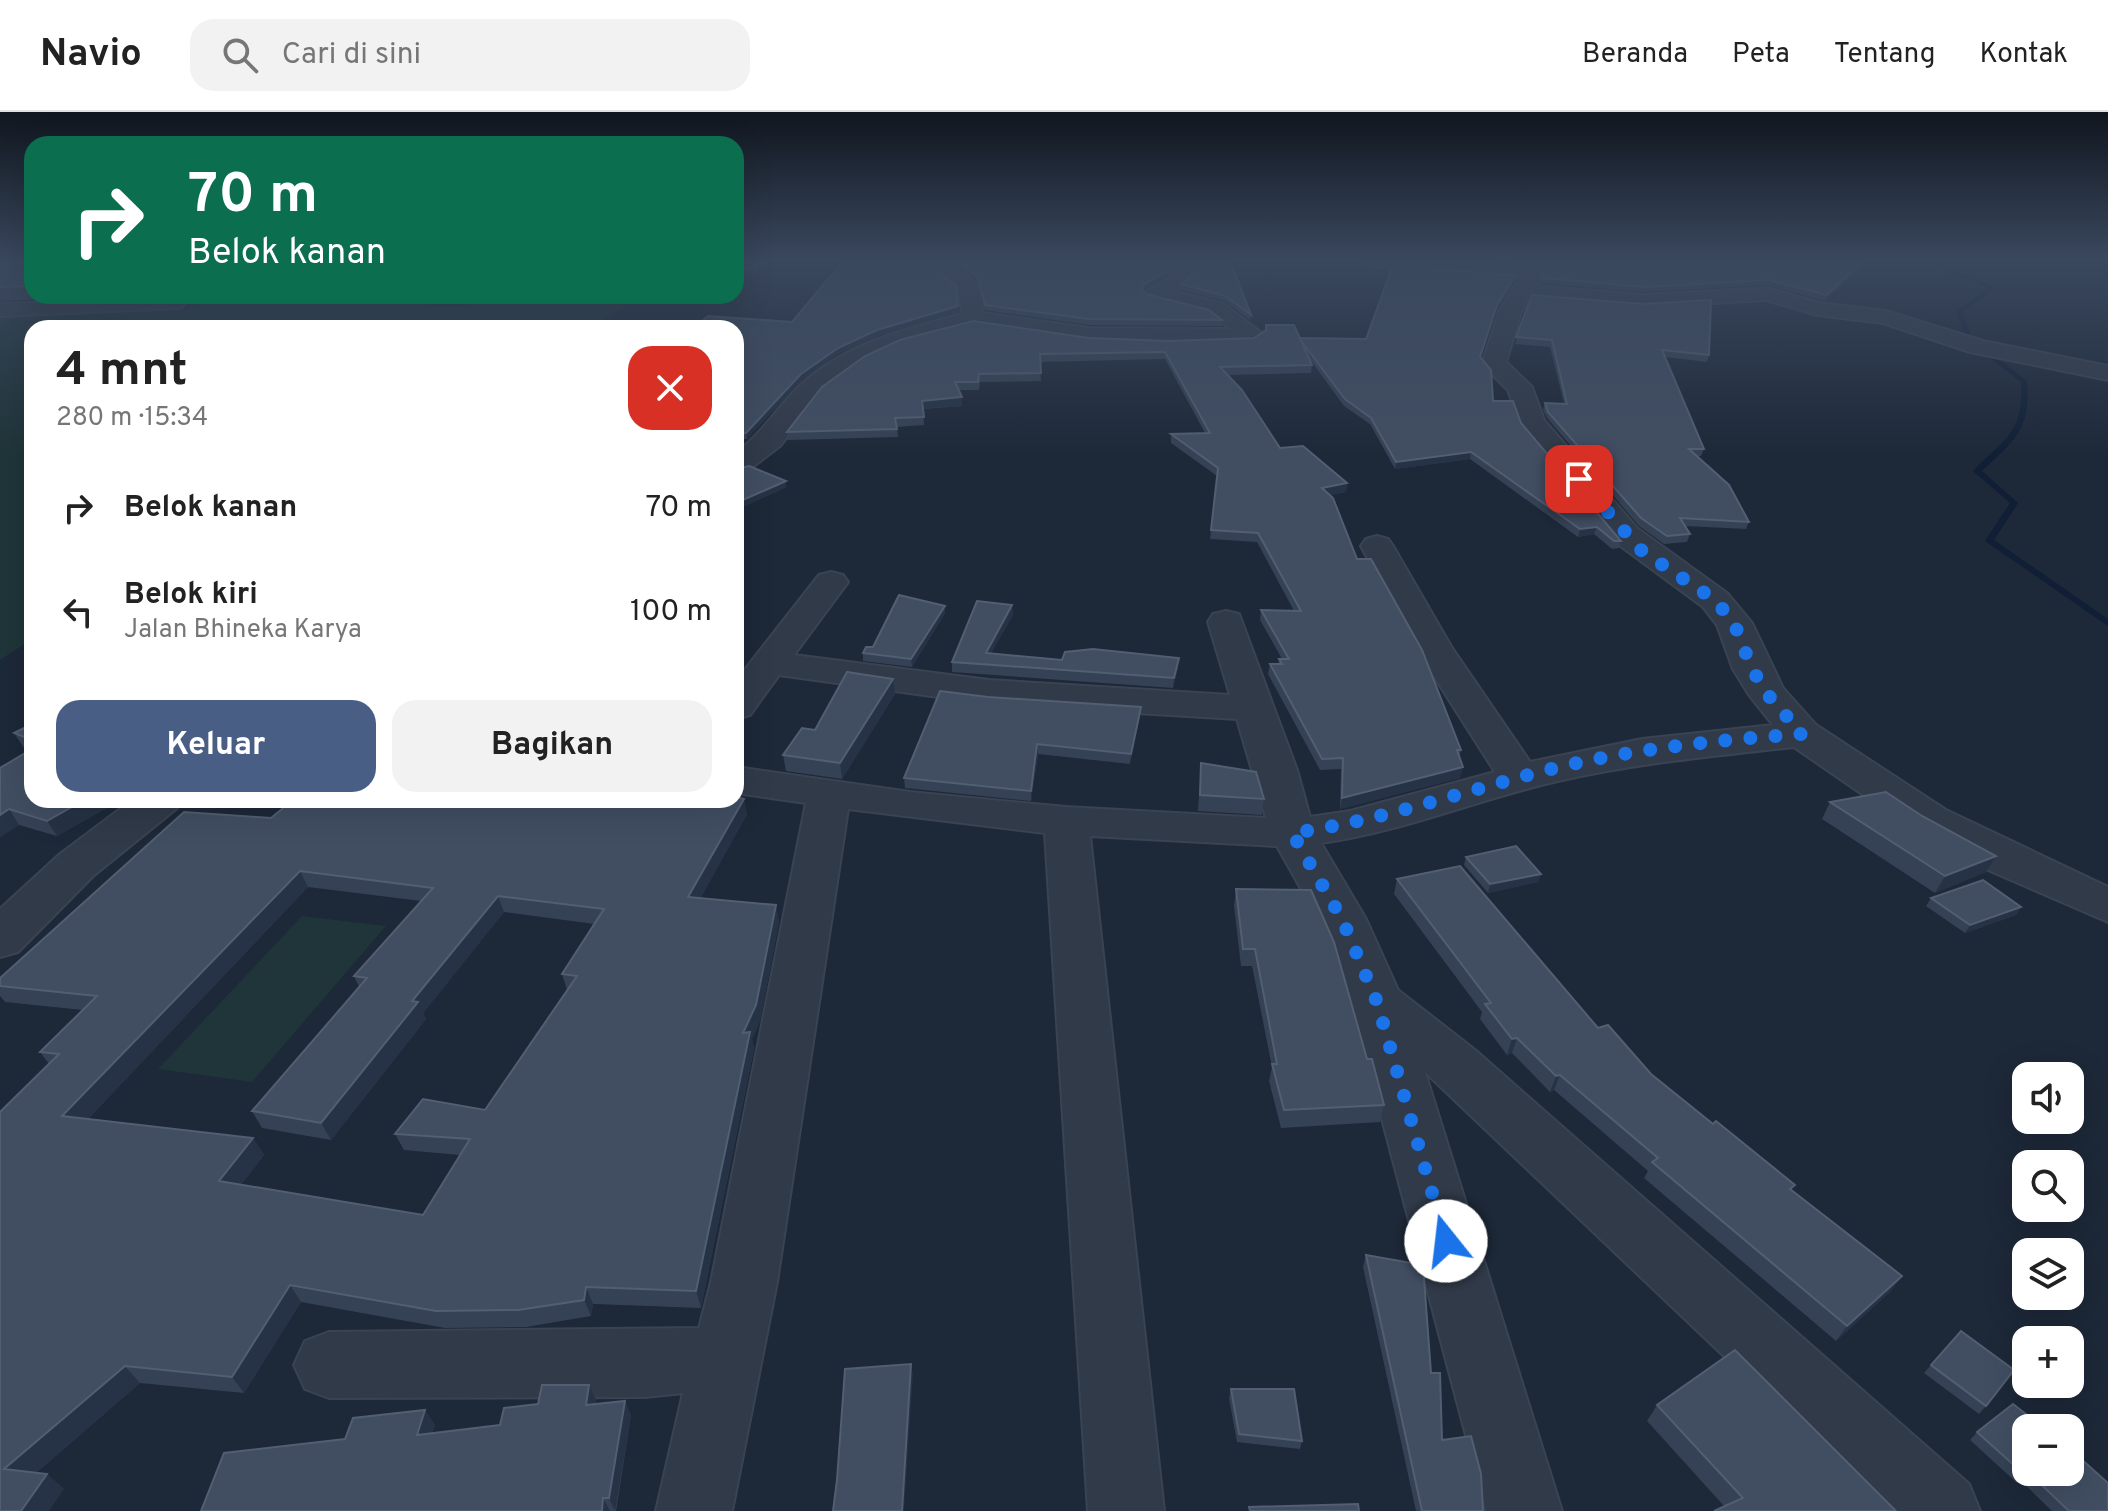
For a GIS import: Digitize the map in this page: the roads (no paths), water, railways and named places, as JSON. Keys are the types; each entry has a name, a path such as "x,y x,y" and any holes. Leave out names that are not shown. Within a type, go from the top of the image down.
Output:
{"street":[{"path":"744,460 770,440 812,388 856,356 915,333 955,325"},
{"path":"1028,325 1102,335 1253,335 1240,325"},
{"path":"1508,325 1494,357 1498,371 1520,387 1531,422 1626,535 1715,600 1734,623 1752,669 1768,695 1802,734 1930,820 2004,859 2108,906"},
{"path":"1912,325 1978,347 2108,373"},
{"path":"1377,546 1434,648 1520,778"},
{"path":"744,696 831,582"},
{"path":"1226,622 1276,770 1292,833 1342,919 1377,1002 1524,1511"},
{"path":"769,663 989,692 1253,708"},
{"path":"744,781 1066,821 1292,833 1352,825 1520,778 1642,751 1802,734"},
{"path":"694,1511 744,1282 829,794"},
{"path":"0,940 29,907 109,836 149,808"},
{"path":"1066,821 1126,1511"},
{"path":"1377,1002 1455,1065 1942,1511"},
{"path":"329,1365 645,1364 682,1360 724,1364"}],"waterway":[{"path":"1964,325 1969,339 2024,381 2024,411 2015,433 1977,471 2014,503 1989,541 2108,623"}]}
